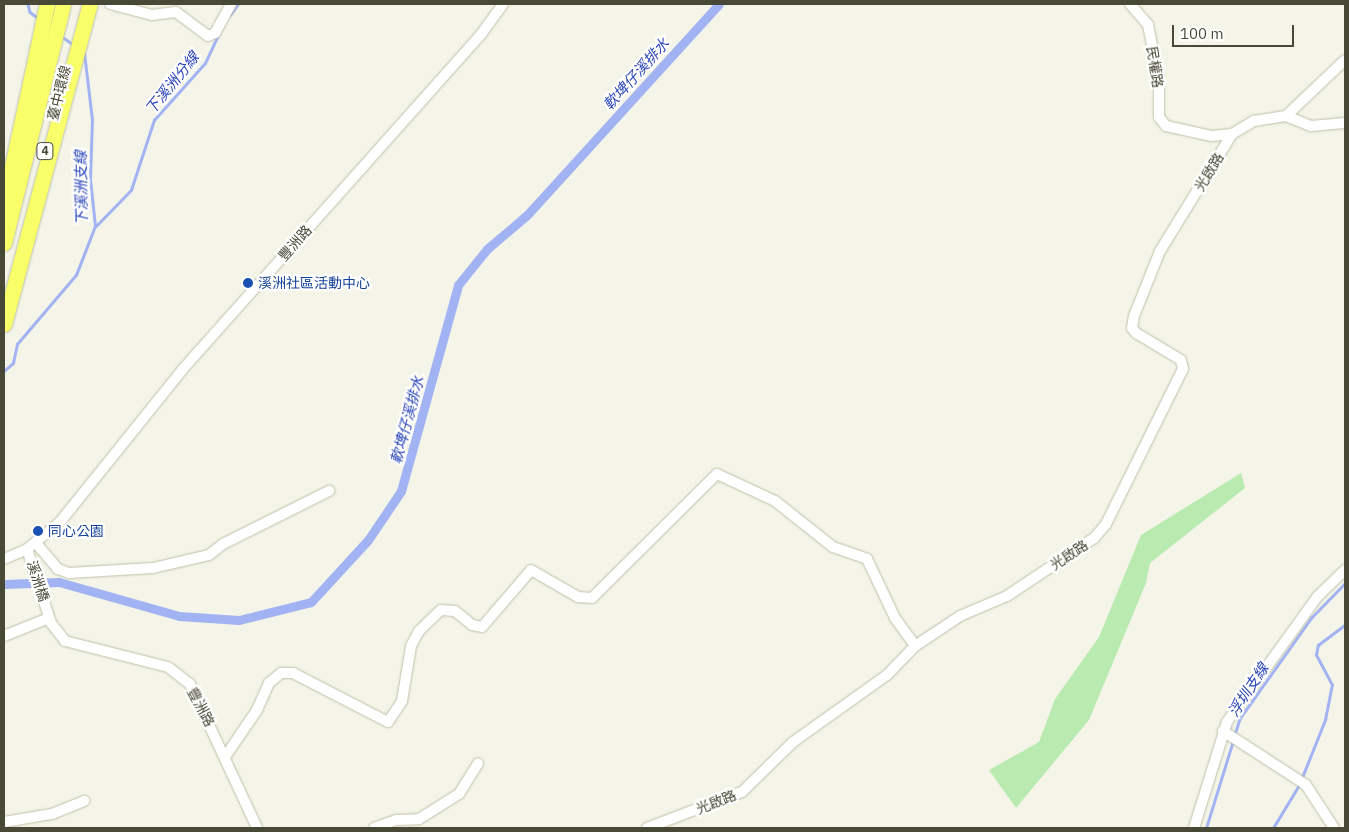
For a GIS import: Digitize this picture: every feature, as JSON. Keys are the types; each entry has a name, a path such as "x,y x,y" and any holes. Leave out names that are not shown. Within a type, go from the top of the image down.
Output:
{"highway":[{"path":"4,204 47,4"},
{"name":"臺中環線","path":"4,243 63,4"},
{"name":"臺中環線","path":"4,296 21,242 80,4"},
{"path":"4,322 89,4"}],"street":[{"path":"110,4 152,15 176,12 208,36 215,33 231,4"},
{"name":"豐洲路","path":"4,559 27,549 60,522 176,378 482,33 503,4"},
{"name":"民權路","path":"1130,4 1148,25 1159,80 1159,117 1166,126 1180,132 1232,134"},
{"path":"1286,116 1345,60"},
{"path":"1232,134 1254,121 1286,116 1312,126 1345,123"},
{"name":"光啟路","path":"647,828 742,792 793,742 887,675 915,646 960,616 1007,596 1094,538 1116,509 1183,369 1181,360 1136,333 1132,328 1134,316 1160,251 1232,134"},
{"path":"225,757 257,710 269,682 281,673 294,673 388,722 404,695 411,646 419,631 441,610 456,611 472,625 482,627 531,570 578,597 592,598 717,474 763,493 833,547 867,559 896,618 915,646"},
{"path":"36,542 58,568 70,573 153,568 209,555 223,544 329,491"},
{"name":"溪洲橋","path":"27,549 49,615"},
{"path":"1194,828 1230,736 1317,597 1345,570"},
{"path":"4,636 49,615"},
{"name":"豐洲路","path":"49,615 60,637 76,646 168,667 179,674 195,692 257,828"},
{"path":"1230,736 1301,781 1334,828"},
{"path":"374,828 396,820 419,818 459,794 478,764"},
{"path":"4,822 52,814 84,801"}],"green space":[{"path":"1241,473 1245,488 1150,563 1146,583 1089,720 1016,808 989,770 1039,742 1055,699 1099,637 1141,535"}],"waterway":[{"name":"下溪洲支線","path":"28,4 30,12 38,18"},
{"name":"下溪洲分線","path":"230,15 238,4"},
{"name":"軟埤仔溪排水","path":"4,584 59,582 179,616 239,620 311,602 368,540 401,491 458,285 487,249 527,215 719,4"},
{"name":"下溪洲支線","path":"60,35 74,45"},
{"name":"下溪洲分線","path":"96,226 131,190 154,120 205,63 218,35"},
{"name":"下溪洲分線","path":"4,371 13,363 17,344 76,275 95,226 90,179 92,120 84,53"},
{"name":"浮圳支線","path":"1234,736 1240,718 1311,618 1345,583"},
{"path":"1301,780 1325,720 1332,685 1316,655 1318,645 1345,625"},
{"name":"浮圳支線","path":"1206,828 1233,741"},
{"path":"1273,828 1299,785"}],"place":[{"name":"溪洲社區活動中心","path":"248,283"},
{"name":"同心公園","path":"38,531"}]}
